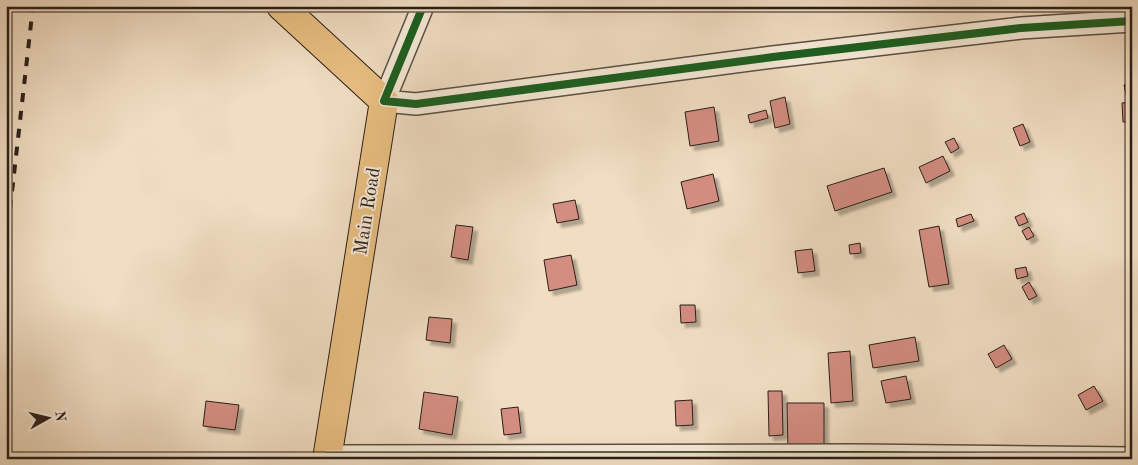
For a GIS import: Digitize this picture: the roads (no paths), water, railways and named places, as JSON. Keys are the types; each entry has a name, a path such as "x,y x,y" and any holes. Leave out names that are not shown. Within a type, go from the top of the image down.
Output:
{"highway":[{"path":"281,6 384,101"},
{"name":"Main Road","path":"327,458 384,101"}],"street":[{"path":"423,6 384,101 416,104 773,57 1021,28 1132,21"},
{"path":"327,458 856,455 1132,458"}],"railway":[{"path":"6,245 33,6"}]}
